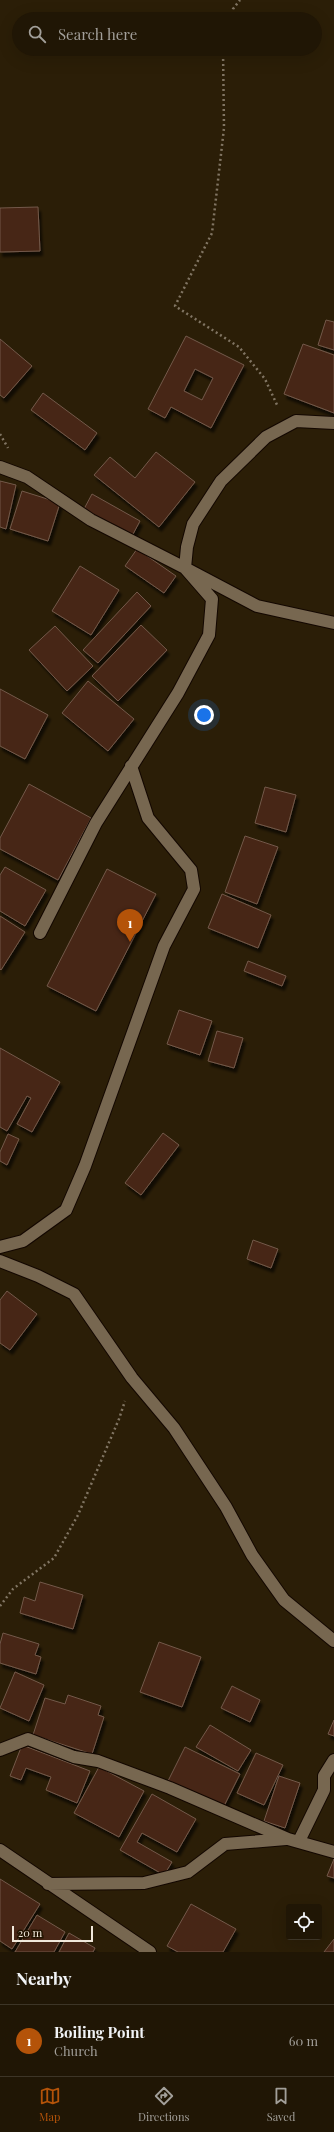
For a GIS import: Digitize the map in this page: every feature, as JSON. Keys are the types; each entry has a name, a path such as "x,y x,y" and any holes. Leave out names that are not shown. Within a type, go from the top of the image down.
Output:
{"street":[{"path":"40,933 96,823 178,693 210,635 212,598 185,568 187,547 193,524 221,481 266,437 296,421 334,423"},
{"path":"0,468 27,477 91,520 257,606 334,623"},
{"path":"0,1247 23,1241 66,1210 85,1166 164,946 194,889 191,870 148,818 131,766"},
{"path":"0,1261 32,1273 74,1294 132,1378 174,1428 226,1507 252,1555 284,1600 334,1641"},
{"path":"0,1750 28,1740 74,1757 98,1761 170,1788 294,1840 334,1852"},
{"path":"294,1840 324,1790 324,1776 334,1760"},
{"path":"48,1884 144,1883 188,1872 225,1844 294,1840 334,1847"},
{"path":"0,1850 150,1952"}],"path":[{"path":"232,12 240,0"},
{"path":"223,56 224,128 212,233 175,306 239,347 265,379 287,426"},
{"path":"0,1606 13,1589 54,1558 78,1515 119,1419 132,1378"}],"building":[{"path":"38,207 40,251 0,252 0,208"},
{"path":"326,320 334,322 334,350 318,345"},
{"path":"186,336 244,365 211,428 171,407 165,418 148,409","holes":["195,369 213,378 202,400 184,391"]},
{"path":"0,339 32,366 4,398 0,395"},
{"path":"303,344 334,355 334,413 284,394"},
{"path":"43,393 97,433 85,450 31,410"},
{"path":"156,452 195,482 159,527 94,475 110,457 135,478"},
{"path":"0,481 16,485 6,529 0,527"},
{"path":"22,491 60,503 48,541 10,529"},
{"path":"92,494 140,521 132,536 84,509"},
{"path":"137,549 176,576 164,593 125,566"},
{"path":"80,566 119,590 91,635 52,611"},
{"path":"137,592 151,606 98,663 83,650"},
{"path":"141,625 167,650 118,701 92,676"},
{"path":"55,626 93,666 67,691 29,650"},
{"path":"88,681 134,719 108,751 62,713"},
{"path":"0,689 48,715 25,759 0,746"},
{"path":"29,784 91,818 58,880 0,849 0,838"},
{"path":"265,787 296,795 286,832 255,823"},
{"path":"245,836 278,847 257,904 225,892"},
{"path":"5,867 46,890 25,926 0,911 0,875"},
{"path":"107,869 156,894 96,1011 47,986"},
{"path":"222,894 271,915 258,948 208,928"},
{"path":"0,916 25,932 1,970 0,969"},
{"path":"248,961 286,976 282,986 244,971"},
{"path":"179,1010 212,1021 200,1055 167,1044"},
{"path":"217,1031 243,1038 234,1068 208,1061"},
{"path":"0,1048 60,1082 32,1132 17,1124 31,1098 27,1096 7,1131 0,1127"},
{"path":"163,1133 179,1145 141,1195 125,1183"},
{"path":"8,1134 19,1139 7,1165 0,1161 0,1152"},
{"path":"253,1240 278,1249 271,1268 247,1259"},
{"path":"7,1291 37,1314 10,1350 0,1343 0,1300"},
{"path":"40,1582 83,1595 73,1629 20,1613 24,1597 35,1601"},
{"path":"3,1633 39,1644 35,1655 41,1657 36,1674 0,1663 0,1644"},
{"path":"159,1642 201,1657 182,1707 140,1692"},
{"path":"15,1672 44,1685 29,1721 0,1708"},
{"path":"232,1686 260,1700 250,1722 221,1708"},
{"path":"68,1695 101,1706 98,1715 104,1717 92,1754 33,1735 45,1698 65,1704"},
{"path":"334,1720 334,1736 328,1734"},
{"path":"210,1725 251,1750 238,1771 196,1747"},
{"path":"22,1745 90,1771 77,1803 46,1790 51,1777 26,1768 21,1780 10,1776"},
{"path":"185,1747 240,1774 222,1810 167,1783"},
{"path":"256,1753 283,1765 264,1805 237,1793"},
{"path":"99,1767 144,1791 119,1837 74,1813"},
{"path":"279,1776 300,1783 285,1828 264,1821"},
{"path":"152,1794 196,1819 177,1852 142,1833 137,1842 172,1862 164,1875 120,1850"},
{"path":"334,1859 334,1878 327,1876"},
{"path":"0,1879 40,1904 12,1949 0,1941"},
{"path":"191,1904 236,1929 223,1952 178,1952 167,1946"},
{"path":"37,1915 65,1932 54,1952 15,1952"},
{"path":"69,1933 95,1948 93,1952 59,1952"},
{"path":"334,1939 334,1952 324,1952"}],"place":[{"name":"Boiling Point","path":"130,942"}]}
